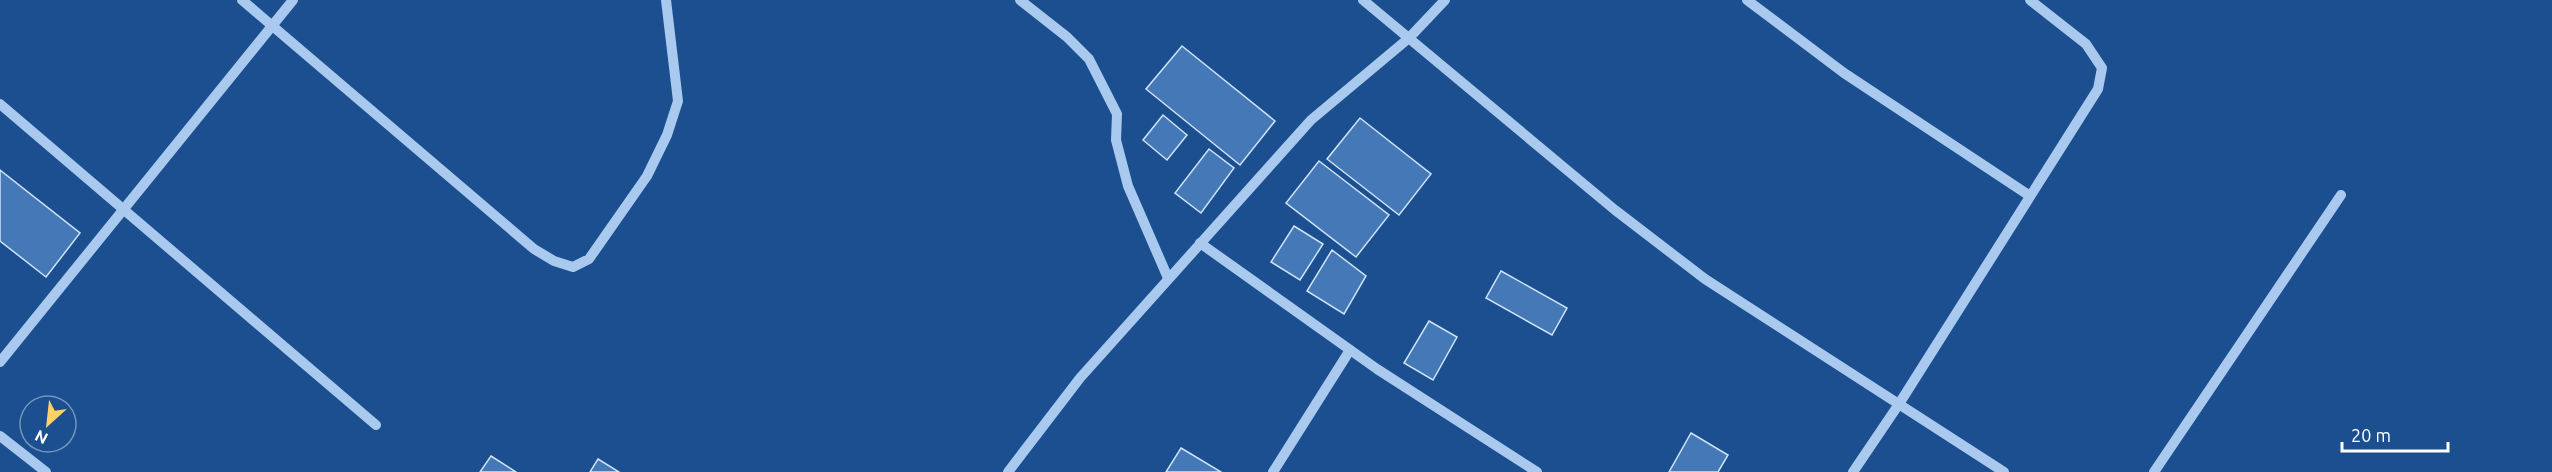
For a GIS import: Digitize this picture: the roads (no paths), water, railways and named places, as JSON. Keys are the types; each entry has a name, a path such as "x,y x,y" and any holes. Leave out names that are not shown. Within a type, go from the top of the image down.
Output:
{"street":[{"path":"242,0 534,249 554,261 573,267 589,259 647,176 667,135 678,101 666,0"},
{"path":"0,362 292,0"},
{"path":"1020,0 1067,37 1089,59 1117,114 1116,140 1128,186 1168,278"},
{"path":"1363,0 1615,210 1705,279 2004,472"},
{"path":"1008,472 1080,378 1311,120 1408,38 1445,0"},
{"path":"1747,0 1844,73 2030,196"},
{"path":"1853,472 1899,405 2098,89 2102,68 2086,44 2030,0"},
{"path":"0,104 376,425"},
{"path":"2154,472 2340,195"},
{"path":"1200,243 1350,350 1537,472"},
{"path":"1273,472 1350,350"},
{"path":"0,436 46,472"}]}
